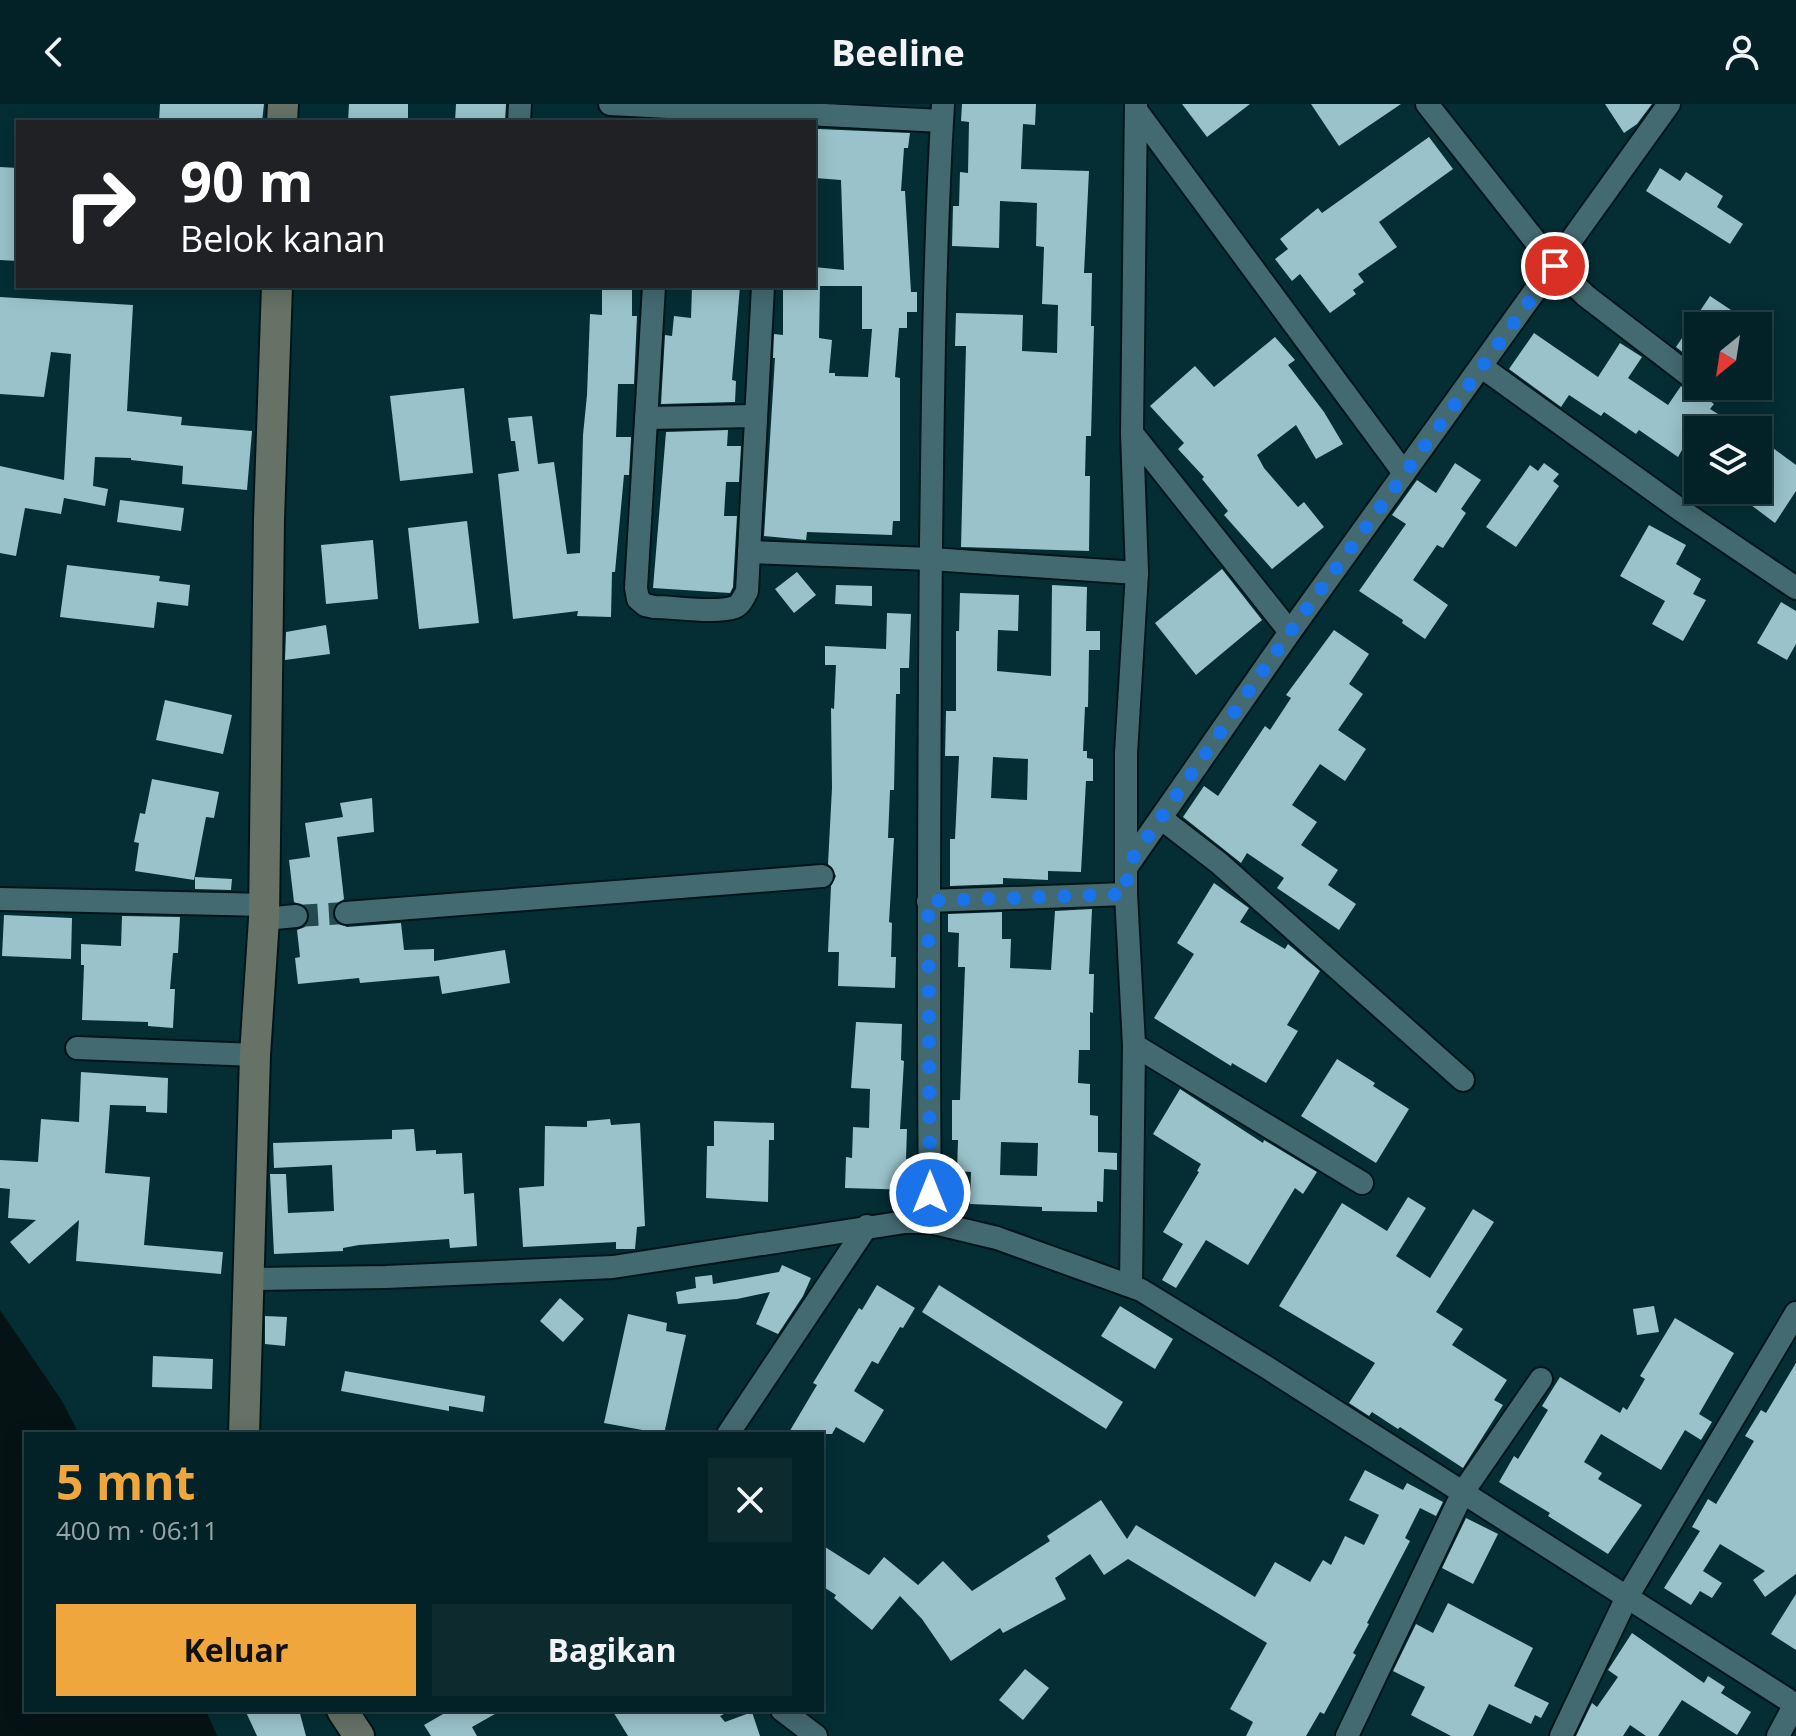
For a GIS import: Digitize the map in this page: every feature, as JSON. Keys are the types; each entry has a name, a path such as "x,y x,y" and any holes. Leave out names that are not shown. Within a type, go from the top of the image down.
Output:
{"main road":[{"path":"244,1432 255,1055 264,912 268,566 277,288"},
{"path":"343,1712 359,1736"}],"street":[{"path":"610,104 942,113 935,248 931,559 928,901 930,1222"},
{"path":"1427,104 1555,266 1586,296 1684,371"},
{"path":"1128,865 1290,632 1669,104"},
{"path":"1131,1285 1134,1045 1126,894 1126,753 1137,573 1132,433 1136,107"},
{"path":"1136,107 1404,473"},
{"path":"654,288 636,588 638,599 654,607 735,607 747,591 763,288"},
{"path":"1482,367 1682,511 1796,588"},
{"path":"646,418 755,416"},
{"path":"1132,433 1290,632"},
{"path":"749,552 931,559 1137,573"},
{"path":"1162,819 1219,863 1463,1080"},
{"path":"346,913 822,876"},
{"path":"928,901 1126,894"},
{"path":"0,899 296,916"},
{"path":"1134,1045 1362,1183"},
{"path":"77,1048 255,1055"},
{"path":"249,1279 386,1277 613,1267 867,1226 930,1222 997,1238 1131,1285 1463,1492 1795,1704 1778,1736"},
{"path":"729,1432 867,1226"},
{"path":"1561,1736 1627,1597 1796,1313"},
{"path":"1347,1736 1463,1492 1541,1379"},
{"path":"785,1712 816,1736"}],"shaded area":[{"path":"0,1310 62,1401 78,1432 24,1432 24,1712 207,1712 217,1736 0,1736"}],"building":[{"path":"160,104 264,104 262,120 159,120"},
{"path":"349,104 408,104 408,120 348,120"},
{"path":"456,104 506,104 505,120 455,120"},
{"path":"962,104 1036,104 1035,125 1023,124 1021,169 1089,171 1084,273 1092,273 1091,326 1094,326 1091,436 1086,436 1085,476 1090,476 1089,551 961,547 966,346 955,346 956,313 1023,315 1022,351 1057,353 1058,305 1042,304 1044,247 1036,246 1037,203 1000,201 999,248 952,246 953,206 959,206 960,172 968,173 969,122 961,121"},
{"path":"1182,104 1250,104 1207,137"},
{"path":"1311,104 1401,104 1339,146"},
{"path":"1605,104 1652,104 1637,124 1624,133"},
{"path":"818,129 910,133 908,148 904,148 901,191 905,191 911,292 917,292 917,312 907,312 907,328 899,328 895,377 900,378 900,521 893,521 892,535 807,532 806,540 764,536 774,334 783,335 783,289 816,288 816,267 844,270 841,180 816,178","holes":["820,286 862,286 862,329 872,329 868,377 829,373 832,340 819,338"]},
{"path":"1429,137 1453,169 1379,222 1397,247 1358,274 1364,282 1353,290 1356,294 1330,313 1300,274 1292,281 1275,259 1288,249 1280,239 1318,208 1322,213"},
{"path":"0,167 16,168 16,261 0,260"},
{"path":"1660,168 1680,181 1686,172 1723,196 1717,207 1743,224 1730,244 1646,191"},
{"path":"602,288 632,288 632,316 637,316 634,384 618,384 616,437 631,437 629,475 624,475 615,572 612,572 611,617 577,616 578,611 513,619 498,474 519,471 508,418 532,416 538,464 554,462 567,554 580,553 590,314 602,315"},
{"path":"692,288 740,288 732,380 736,381 735,402 661,404 665,335 672,336 674,316 691,318"},
{"path":"1710,296 1734,312 1699,312"},
{"path":"0,297 133,305 127,411 182,417 181,425 252,431 247,490 182,484 183,466 131,458 95,457 93,486 108,489 105,506 64,498 61,514 25,508 16,556 0,553 0,466 64,480 71,354 51,352 44,397 0,394"},
{"path":"1534,333 1598,377 1620,343 1642,357 1628,378 1668,405 1681,386 1684,400 1709,400 1714,404 1710,409 1721,416 1684,416 1684,451 1678,457 1639,430 1636,434 1604,412 1601,416 1569,395 1561,407 1509,369"},
{"path":"1684,335 1684,353 1676,347"},
{"path":"1275,337 1295,360 1288,365 1324,412 1343,444 1316,459 1296,425 1257,455 1264,468 1298,507 1304,502 1324,527 1272,569 1224,515 1228,511 1202,479 1204,477 1178,449 1184,443 1150,406 1195,366 1214,387"},
{"path":"464,388 473,473 400,481 390,396"},
{"path":"728,430 727,446 741,446 739,482 726,482 724,516 737,516 733,587 730,593 653,588 666,432"},
{"path":"1772,447 1796,465 1796,491 1775,523 1750,504 1772,504"},
{"path":"1455,463 1481,480 1461,509 1466,513 1443,548 1437,545 1413,580 1448,605 1425,639 1402,623 1403,620 1359,591 1406,524 1392,515 1417,480 1436,493"},
{"path":"1544,463 1559,474 1553,481 1559,486 1516,547 1486,527 1530,465 1538,471"},
{"path":"120,500 184,508 181,531 117,522"},
{"path":"467,521 479,623 419,629 408,528"},
{"path":"1649,525 1686,545 1676,564 1701,579 1693,594 1706,600 1683,641 1652,624 1665,601 1620,576"},
{"path":"373,540 378,599 326,604 321,545"},
{"path":"67,565 160,576 159,581 190,585 188,606 157,602 154,628 60,617"},
{"path":"1222,569 1262,620 1196,675 1155,623"},
{"path":"797,572 816,595 794,613 775,589"},
{"path":"836,585 872,586 872,606 835,604"},
{"path":"1052,585 1087,587 1086,631 1100,631 1100,650 1089,650 1083,751 1087,751 1087,758 1093,759 1093,781 1086,781 1081,872 1048,871 1048,880 1003,878 1003,884 950,886 950,839 955,839 959,756 945,756 946,711 956,711 956,631 959,631 960,593 1019,595 1018,631 998,630 997,671 1051,676","holes":["993,757 1028,759 1027,800 991,798"]},
{"path":"1781,602 1796,611 1796,644 1787,660 1757,643"},
{"path":"887,613 911,614 909,668 900,668 900,694 896,694 894,790 890,790 888,838 894,838 889,922 892,923 891,957 896,957 895,988 838,986 839,952 828,952 831,886 836,876 828,864 832,788 831,708 834,709 836,665 825,665 825,646 886,649"},
{"path":"326,625 330,654 285,660 286,632"},
{"path":"1334,630 1369,654 1349,684 1363,694 1338,730 1366,749 1345,781 1320,764 1292,805 1317,822 1301,845 1338,870 1328,885 1356,904 1339,930 1277,888 1284,878 1247,853 1241,863 1183,817 1204,786 1218,796 1265,726 1270,730 1291,698 1286,695"},
{"path":"165,700 232,715 223,754 156,740"},
{"path":"152,779 219,792 214,818 206,817 194,880 135,871 139,843 134,842 140,813 145,814"},
{"path":"372,798 374,832 337,837 344,899 333,908 335,922 347,927 401,923 404,950 434,949 434,961 505,950 510,983 442,994 439,976 360,983 359,978 298,984 295,958 300,957 297,930 305,927 310,915 307,907 294,902 289,860 310,857 305,823 343,817 340,803"},
{"path":"195,877 232,879 231,890 195,889"},
{"path":"1214,883 1249,908 1240,922 1285,949 1288,944 1320,971 1287,1025 1298,1031 1266,1083 1232,1063 1231,1066 1154,1018 1194,954 1177,943"},
{"path":"1092,909 1089,974 1094,974 1093,1013 1090,1012 1090,1050 1079,1050 1078,1083 1090,1084 1090,1115 1098,1116 1098,1152 1117,1153 1117,1170 1104,1169 1103,1202 1097,1201 1097,1212 1042,1211 1042,1207 970,1204 971,1172 957,1171 958,1140 952,1140 952,1100 960,1100 965,967 958,967 959,933 948,932 948,914 1002,912 1002,939 1011,939 1010,968 1051,970 1055,911","holes":["1001,1142 1038,1143 1037,1176 1000,1175"]},
{"path":"4,915 72,918 71,959 2,956"},
{"path":"122,916 180,917 178,953 173,953 170,989 175,989 173,1028 148,1026 148,1022 82,1020 84,965 81,965 81,944 121,946"},
{"path":"856,1022 902,1024 901,1060 904,1061 900,1129 907,1129 906,1159 915,1160 915,1190 845,1188 846,1157 852,1158 853,1127 869,1128 870,1089 851,1088"},
{"path":"1337,1059 1409,1109 1376,1163 1301,1116"},
{"path":"81,1072 168,1078 167,1113 146,1112 146,1106 110,1105 105,1173 150,1177 144,1245 223,1252 221,1274 76,1261 79,1220 29,1264 10,1242 36,1220 8,1218 10,1189 0,1188 0,1160 38,1162 41,1119 79,1122"},
{"path":"1180,1089 1263,1143 1264,1140 1317,1172 1303,1194 1295,1188 1248,1265 1206,1240 1176,1288 1162,1280 1183,1244 1163,1232 1201,1164 1153,1134"},
{"path":"610,1119 611,1125 640,1123 645,1226 637,1227 635,1249 616,1249 616,1242 523,1247 519,1188 544,1186 545,1126 587,1127 587,1121"},
{"path":"714,1121 774,1123 774,1140 769,1140 768,1202 706,1198 707,1146 714,1146"},
{"path":"414,1129 416,1151 462,1153 464,1194 474,1193 477,1246 450,1248 449,1239 359,1245 343,1248 343,1251 274,1254 270,1174 286,1174 288,1213 334,1211 332,1165 274,1168 273,1143 392,1139 392,1130"},
{"path":"1408,1197 1426,1208 1396,1256 1430,1278 1473,1209 1494,1222 1436,1312 1463,1329 1452,1345 1507,1380 1494,1400 1503,1405 1463,1468 1400,1427 1398,1429 1372,1412 1369,1416 1349,1403 1375,1363 1279,1306 1342,1203 1387,1231"},
{"path":"782,1265 811,1278 778,1334 756,1324 770,1292 737,1299 678,1304 676,1292 696,1288 695,1277 712,1275 713,1284 779,1272"},
{"path":"877,1285 915,1308 878,1364 872,1361 854,1391 884,1410 864,1443 836,1427 832,1434 789,1432 817,1385 813,1383 859,1308 862,1310"},
{"path":"939,1285 1123,1402 1106,1429 922,1312"},
{"path":"560,1298 584,1319 563,1342 540,1321"},
{"path":"1120,1306 1173,1339 1155,1369 1101,1336"},
{"path":"1654,1306 1659,1332 1637,1335 1633,1309"},
{"path":"628,1314 667,1323 666,1331 686,1335 664,1432 604,1423"},
{"path":"265,1316 287,1317 285,1346 265,1344"},
{"path":"1675,1318 1734,1353 1699,1414 1712,1422 1701,1440 1685,1430 1661,1470 1601,1434 1584,1462 1602,1473 1598,1479 1642,1505 1608,1554 1499,1482 1514,1456 1518,1459 1548,1410 1542,1406 1560,1377 1620,1413 1623,1407 1627,1410 1645,1379 1640,1376"},
{"path":"153,1356 213,1359 212,1389 152,1387"},
{"path":"1796,1363 1796,1574 1765,1597 1753,1580 1765,1571 1720,1544 1703,1571 1722,1583 1712,1598 1700,1591 1691,1605 1664,1588 1700,1531 1692,1527 1708,1499 1716,1504 1754,1441 1745,1436 1761,1410 1766,1413"},
{"path":"345,1371 485,1396 483,1412 449,1406 449,1411 341,1391"},
{"path":"1365,1470 1403,1490 1407,1483 1443,1502 1436,1516 1420,1508 1405,1538 1410,1541 1367,1623 1353,1653 1356,1655 1324,1714 1320,1712 1306,1736 1246,1736 1253,1722 1230,1709 1267,1643 1128,1559 1104,1575 1090,1554 1055,1578 1066,1599 1003,1633 1000,1628 951,1661 922,1619 900,1596 872,1630 824,1587 824,1546 869,1575 884,1557 918,1585 943,1561 972,1591 1050,1541 1047,1536 1101,1500 1127,1539 1136,1525 1255,1597 1275,1562 1310,1582 1323,1560 1331,1565 1345,1536 1364,1545 1379,1515 1349,1500"},
{"path":"1466,1518 1498,1534 1473,1584 1442,1568"},
{"path":"1796,1594 1796,1650 1771,1634"},
{"path":"1448,1603 1533,1648 1514,1686 1549,1703 1541,1718 1535,1715 1531,1724 1489,1704 1473,1736 1451,1736 1411,1715 1425,1687 1393,1671 1416,1624 1433,1633"},
{"path":"1632,1633 1704,1683 1708,1676 1725,1687 1721,1693 1751,1712 1737,1735 1682,1700 1658,1736 1646,1736 1630,1725 1623,1736 1576,1736 1592,1703 1597,1707 1618,1677 1608,1670"},
{"path":"1025,1669 1049,1688 1023,1720 999,1700"},
{"path":"246,1712 300,1712 306,1736 257,1736"},
{"path":"447,1712 498,1712 472,1727 477,1736 431,1736 424,1725"},
{"path":"613,1712 728,1712 720,1716 725,1722 752,1712 760,1736 628,1736"}],"tunnel":[{"path":"296,916 346,913"}],"route":[{"path":"930,1193 928,901 1126,894 1128,865 1290,632 1555,266"}]}
